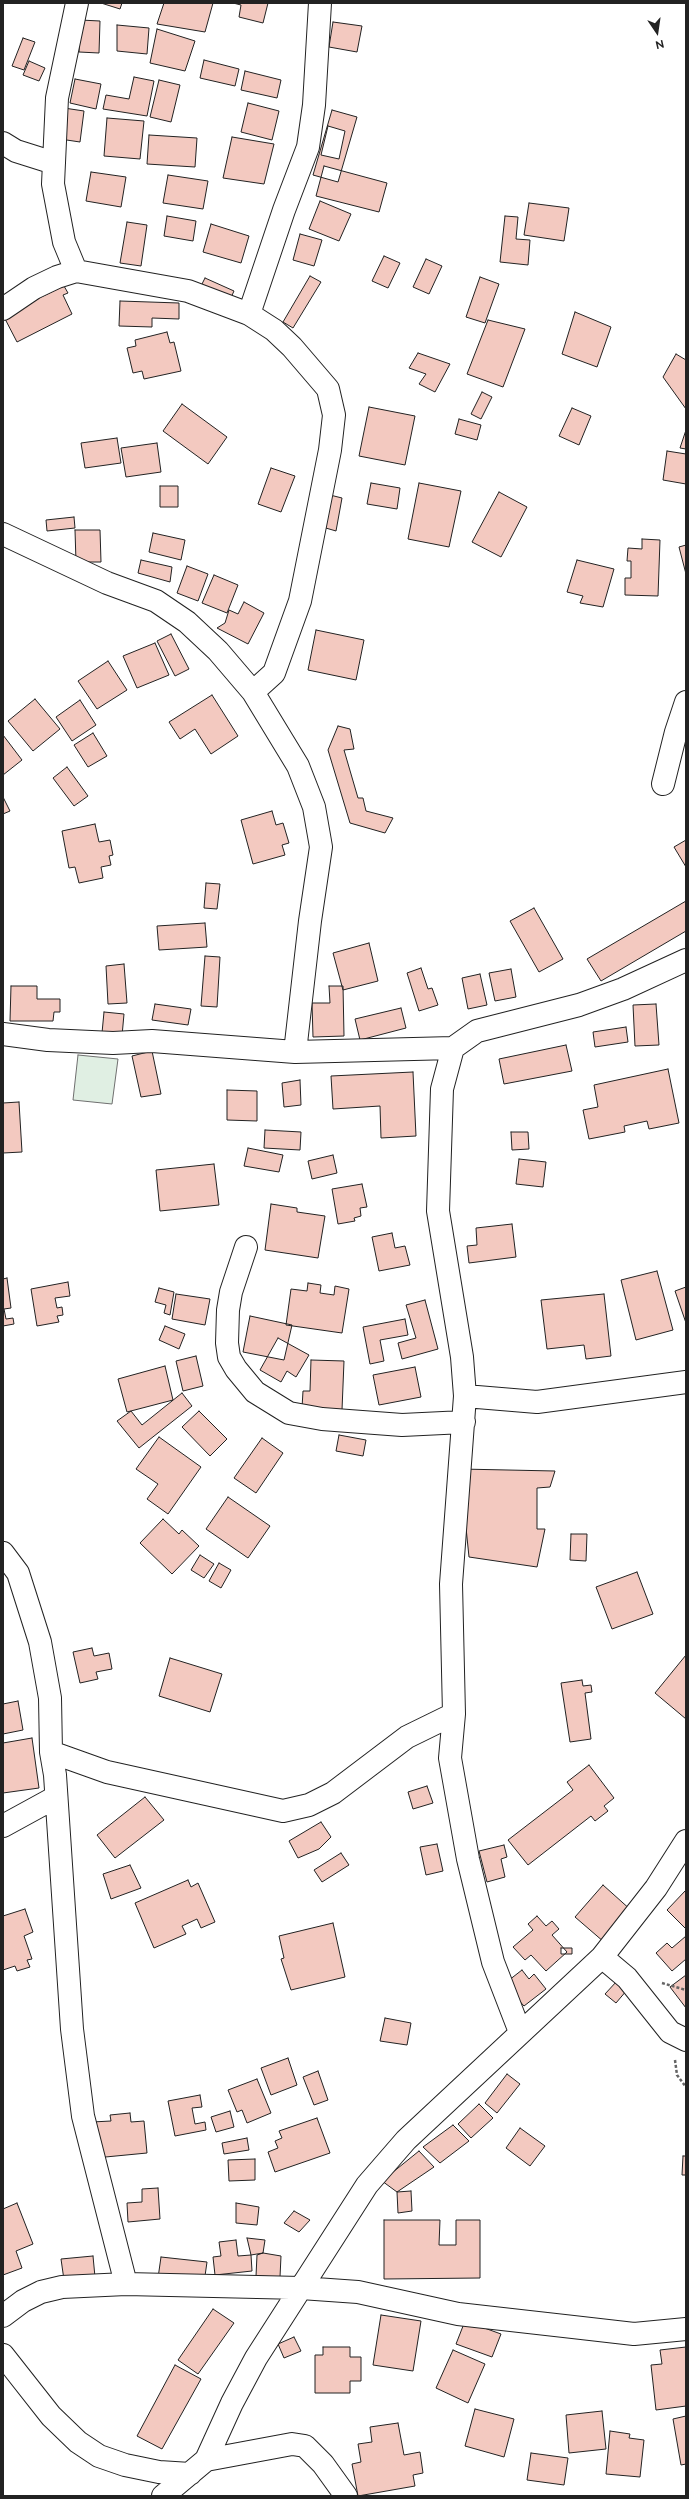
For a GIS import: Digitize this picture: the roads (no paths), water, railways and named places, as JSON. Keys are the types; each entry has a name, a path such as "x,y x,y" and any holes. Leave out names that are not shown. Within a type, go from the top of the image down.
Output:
{"street":[{"path":"76,271 64,242 57,213 53,184 57,98 77,3"},
{"path":"249,314 284,210 308,147 314,105 320,3"},
{"path":"3,143 16,151 54,163"},
{"path":"3,309 34,288 57,277 76,271 188,291 249,314 274,330 292,346 328,389 334,415 330,450 300,601 274,673 253,692"},
{"path":"3,534 107,582 156,601 172,610 218,651 253,692 298,766 314,807 321,847 310,921 295,1052"},
{"path":"663,784 676,732 686,702"},
{"path":"3,1034 48,1040 113,1043 152,1041 295,1052 453,1048 477,1031 579,1005 623,989 686,960"},
{"path":"453,1048 442,1090 438,1211 462,1357 465,1396 451,1584 454,1714 450,1758 468,1859 493,1962 520,2032"},
{"path":"246,1247 231,1292 228,1310 227,1343 230,1357 236,1369 255,1392 289,1414 322,1419 402,1425 464,1422"},
{"path":"465,1396 537,1402 686,1382"},
{"path":"3,1553 18,1572 40,1642 50,1698 51,1752 56,1797 72,2029 83,2116 126,2284"},
{"path":"51,1752 107,1772 283,1811 309,1805 333,1793 408,1737 454,1714"},
{"path":"3,1826 56,1797"},
{"path":"163,2496 206,2460 221,2431 232,2403 252,2365 367,2185 406,2140 520,2032 558,2000 602,1957 656,1888 686,1841"},
{"path":"602,1957 627,1978 670,2032 686,2040"},
{"path":"3,2316 23,2301 41,2292 62,2287 126,2284 301,2288 358,2292 458,2314 634,2334 686,2329"},
{"path":"3,2355 50,2416 78,2442 99,2456 125,2465 159,2472 190,2474"},
{"path":"206,2460 292,2444 306,2446 323,2464 346,2496"}]}
